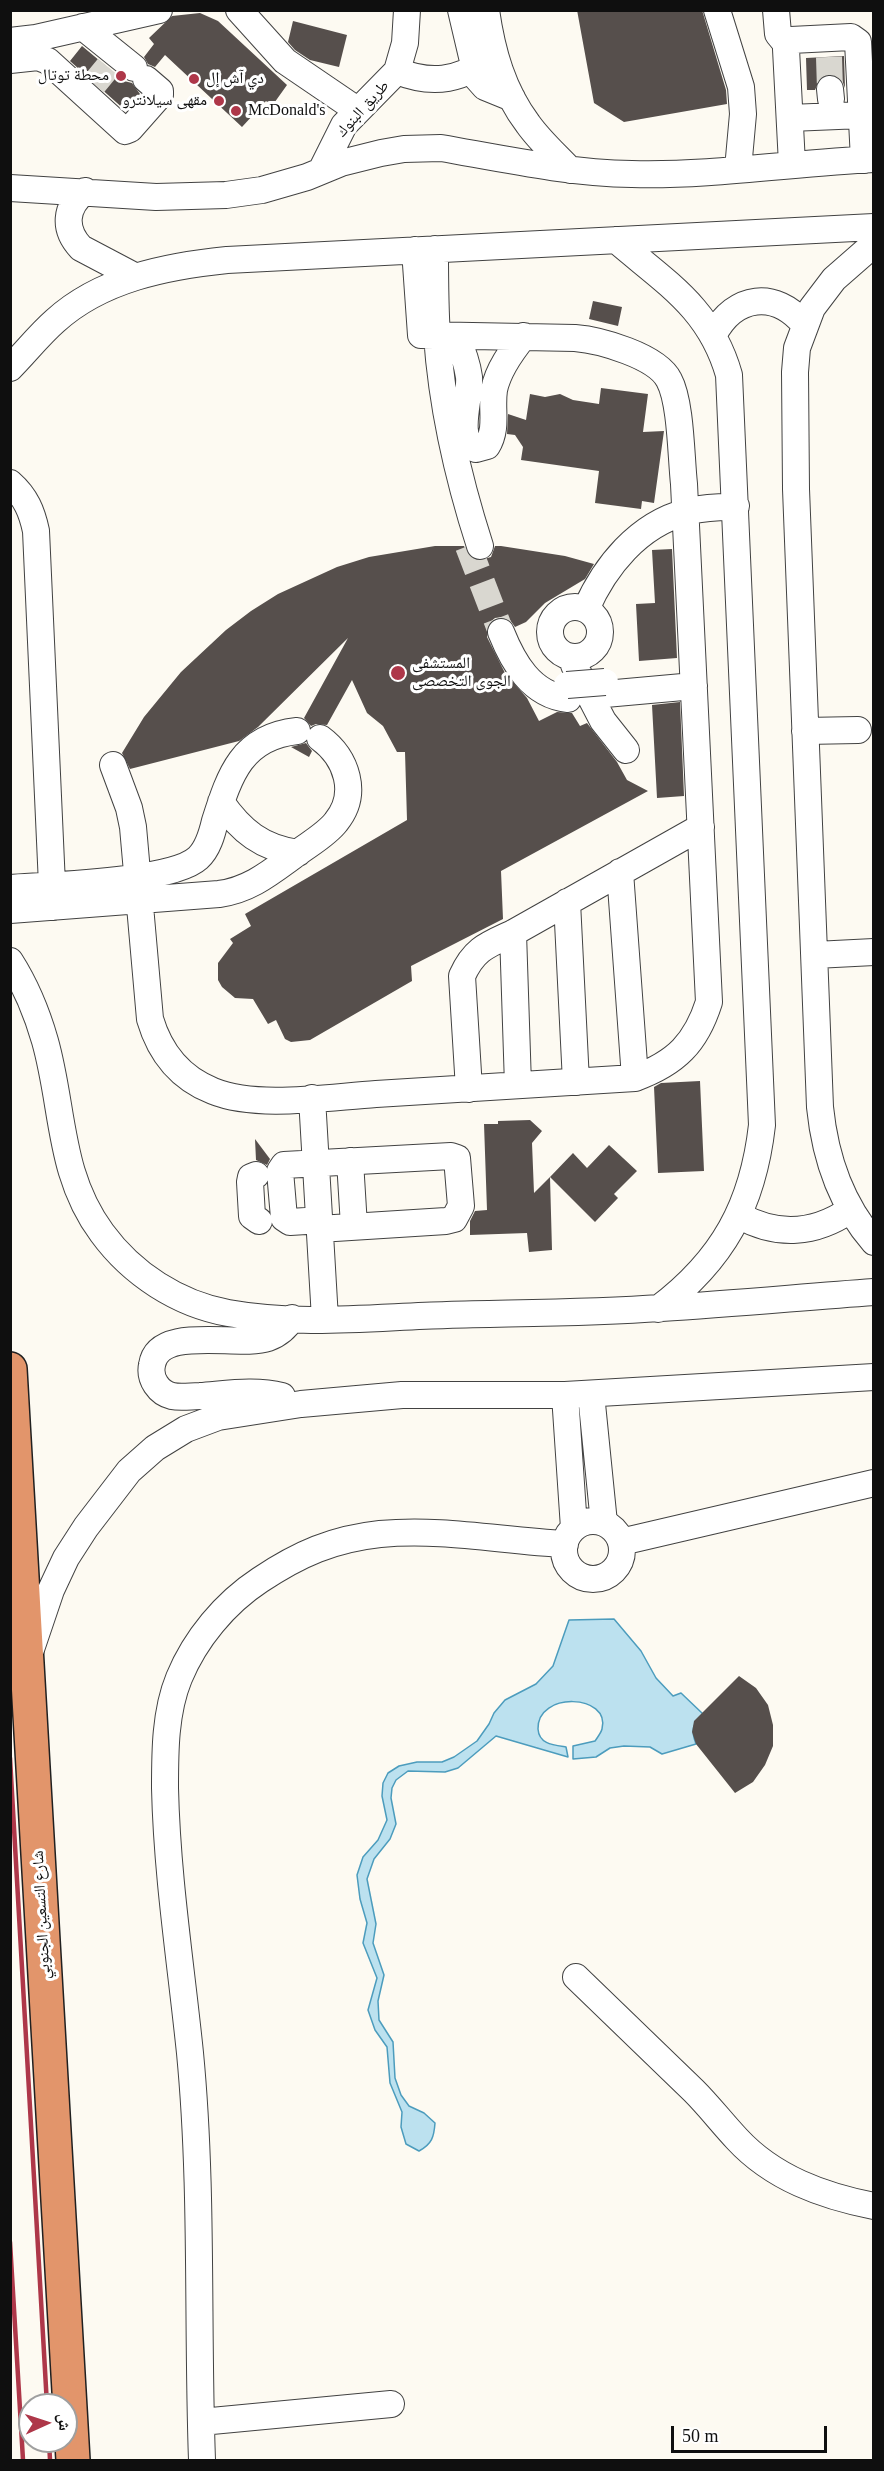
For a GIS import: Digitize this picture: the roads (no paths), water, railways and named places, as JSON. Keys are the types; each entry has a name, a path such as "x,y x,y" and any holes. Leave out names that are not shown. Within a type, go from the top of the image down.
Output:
{"highway":[{"name":"شارع التسعين الجنوبي","path":"10,1369 73,2460"}],"street":[{"path":"10,40 36,38 159,10"},
{"path":"239,10 285,61 357,110"},
{"name":"طريق البنوك","path":"321,171 336,138 357,110 397,71 405,43 407,10"},
{"path":"461,10 473,70 485,87 512,98"},
{"path":"486,10 494,54 512,98 529,125 570,170"},
{"path":"717,10 741,87 743,114 738,169"},
{"path":"776,10 778,37 786,47 792,164"},
{"path":"10,60 45,59 114,75 83,27"},
{"path":"10,188 156,197 226,195 262,190 362,157 420,147 441,148 570,170 631,174 674,174 869,159 856,39 791,40 786,47"},
{"path":"786,47 825,46 829,57"},
{"path":"397,71 411,77 443,80 473,70 494,54"},
{"path":"789,110 831,94 862,106"},
{"path":"789,110 862,106"},
{"path":"85,191 72,204 69,213 68,223 74,241 81,248 136,277"},
{"path":"10,368 55,321 80,302 107,287 181,266 227,260 873,227"},
{"path":"616,240 690,303 714,334 729,375 762,1125 752,1182 740,1216 716,1254 699,1275 658,1309"},
{"path":"873,244 822,292 804,324 797,348 795,396 805,731 823,1134 835,1177 850,1210 873,1242"},
{"path":"425,250 454,456 474,546"},
{"path":"714,334 726,316 745,304 756,302 778,304 797,315 804,324"},
{"path":"113,765 129,808 140,889 150,1019 154,1034 170,1062 197,1084 227,1096 258,1100 576,1082 635,1078 666,1064 681,1052 698,1029 709,1002 684,502 675,399 669,379 651,363 623,348 600,341 524,336 438,335"},
{"path":"438,335 467,365 482,391 503,368 524,336"},
{"path":"10,483 30,508 36,531 52,896"},
{"path":"586,609 604,574 623,551 684,502 736,497"},
{"path":"570,657 587,654 598,641 599,624 595,616 586,609 572,607 563,610 552,622 550,631 555,647 570,657 595,707 626,750"},
{"path":"501,632 513,661 520,671 560,691 694,680"},
{"path":"805,731 858,730"},
{"path":"10,910 52,896 140,889 233,892 255,884 329,830 343,811 348,788 343,764 333,749 308,735 269,737 247,752 231,775 209,841 199,858 140,889"},
{"path":"221,802 241,828 253,838 267,846 298,853"},
{"path":"469,1089 462,976 469,960 482,948 513,933 701,827"},
{"path":"620,872 635,1078"},
{"path":"10,888 52,896"},
{"path":"567,902 576,1082"},
{"path":"513,933 518,1085"},
{"path":"814,955 873,952"},
{"path":"10,961 33,1005 46,1042 64,1146 71,1176 84,1205 100,1232 117,1252 136,1269 179,1297 228,1313 310,1319 658,1309 873,1292"},
{"path":"305,1099 286,1170 289,1222 310,1319"},
{"path":"286,1170 350,1161 451,1156 458,1160 459,1172 460,1206 454,1219 354,1226 289,1222"},
{"path":"350,1161 354,1226"},
{"path":"286,1170 289,1222"},
{"path":"740,1216 766,1228 794,1231 824,1225 850,1210"},
{"path":"301,1404 288,1398 263,1393 174,1396 159,1389 152,1374 152,1365 158,1351 172,1342 266,1339 310,1319"},
{"path":"28,1658 51,1590 66,1558 86,1527 129,1471 155,1448 186,1429 218,1417 301,1404 402,1395 565,1395 873,1377"},
{"path":"591,1394 604,1523"},
{"path":"202,2460 196,2113 166,1824 165,1754 170,1710 178,1679 203,1633 243,1591 291,1559 331,1543 379,1534 435,1532 570,1536 583,1523 593,1521 611,1527 621,1542 622,1555 617,1566 607,1575 594,1579 582,1576 571,1569 565,1557 570,1536 565,1395"},
{"path":"621,1542 873,1483"},
{"path":"576,1977 712,2109 738,2140 769,2166 803,2186 840,2200 873,2205"},
{"path":"201,2422 391,2404"}],"water":[{"path":"614,1619 641,1651 656,1678 673,1696 681,1693 703,1714 694,1728 693,1735 696,1744 662,1754 650,1747 624,1746 610,1748 596,1757 573,1759 573,1746 595,1741 598,1737 602,1729 602,1717 596,1709 585,1704 560,1703 549,1708 541,1717 538,1729 544,1741 566,1747 568,1757 496,1736 458,1768 445,1772 408,1771 396,1780 392,1788 391,1798 396,1824 390,1839 374,1859 367,1879 376,1924 373,1943 384,1975 378,2001 379,2020 393,2042 395,2078 401,2095 409,2106 424,2113 435,2123 432,2140 419,2151 406,2144 401,2127 402,2112 390,2083 387,2047 375,2030 368,2010 377,1978 363,1943 367,1923 360,1899 357,1875 363,1857 378,1840 387,1820 382,1796 383,1783 388,1773 399,1766 417,1762 442,1762 454,1757 477,1741 505,1700 536,1684 553,1666 569,1620"}],"tunnel":[{"path":"829,57 830,89"},
{"path":"94,84 108,67"},
{"path":"468,546 501,632"}],"railway":[{"path":"10,1758 46,2393"},
{"path":"10,2242 23,2460"},
{"path":"50,2453 50,2460"}],"place":[{"name":"محطة توتال","path":"121,76"},
{"name":"دي آش إل","path":"194,79"},
{"name":"مقهى سيلانترو","path":"219,101"},
{"name":"McDonald's","path":"236,111"},
{"name":"المستشفى الجوى التخصصى","path":"398,673"}]}
